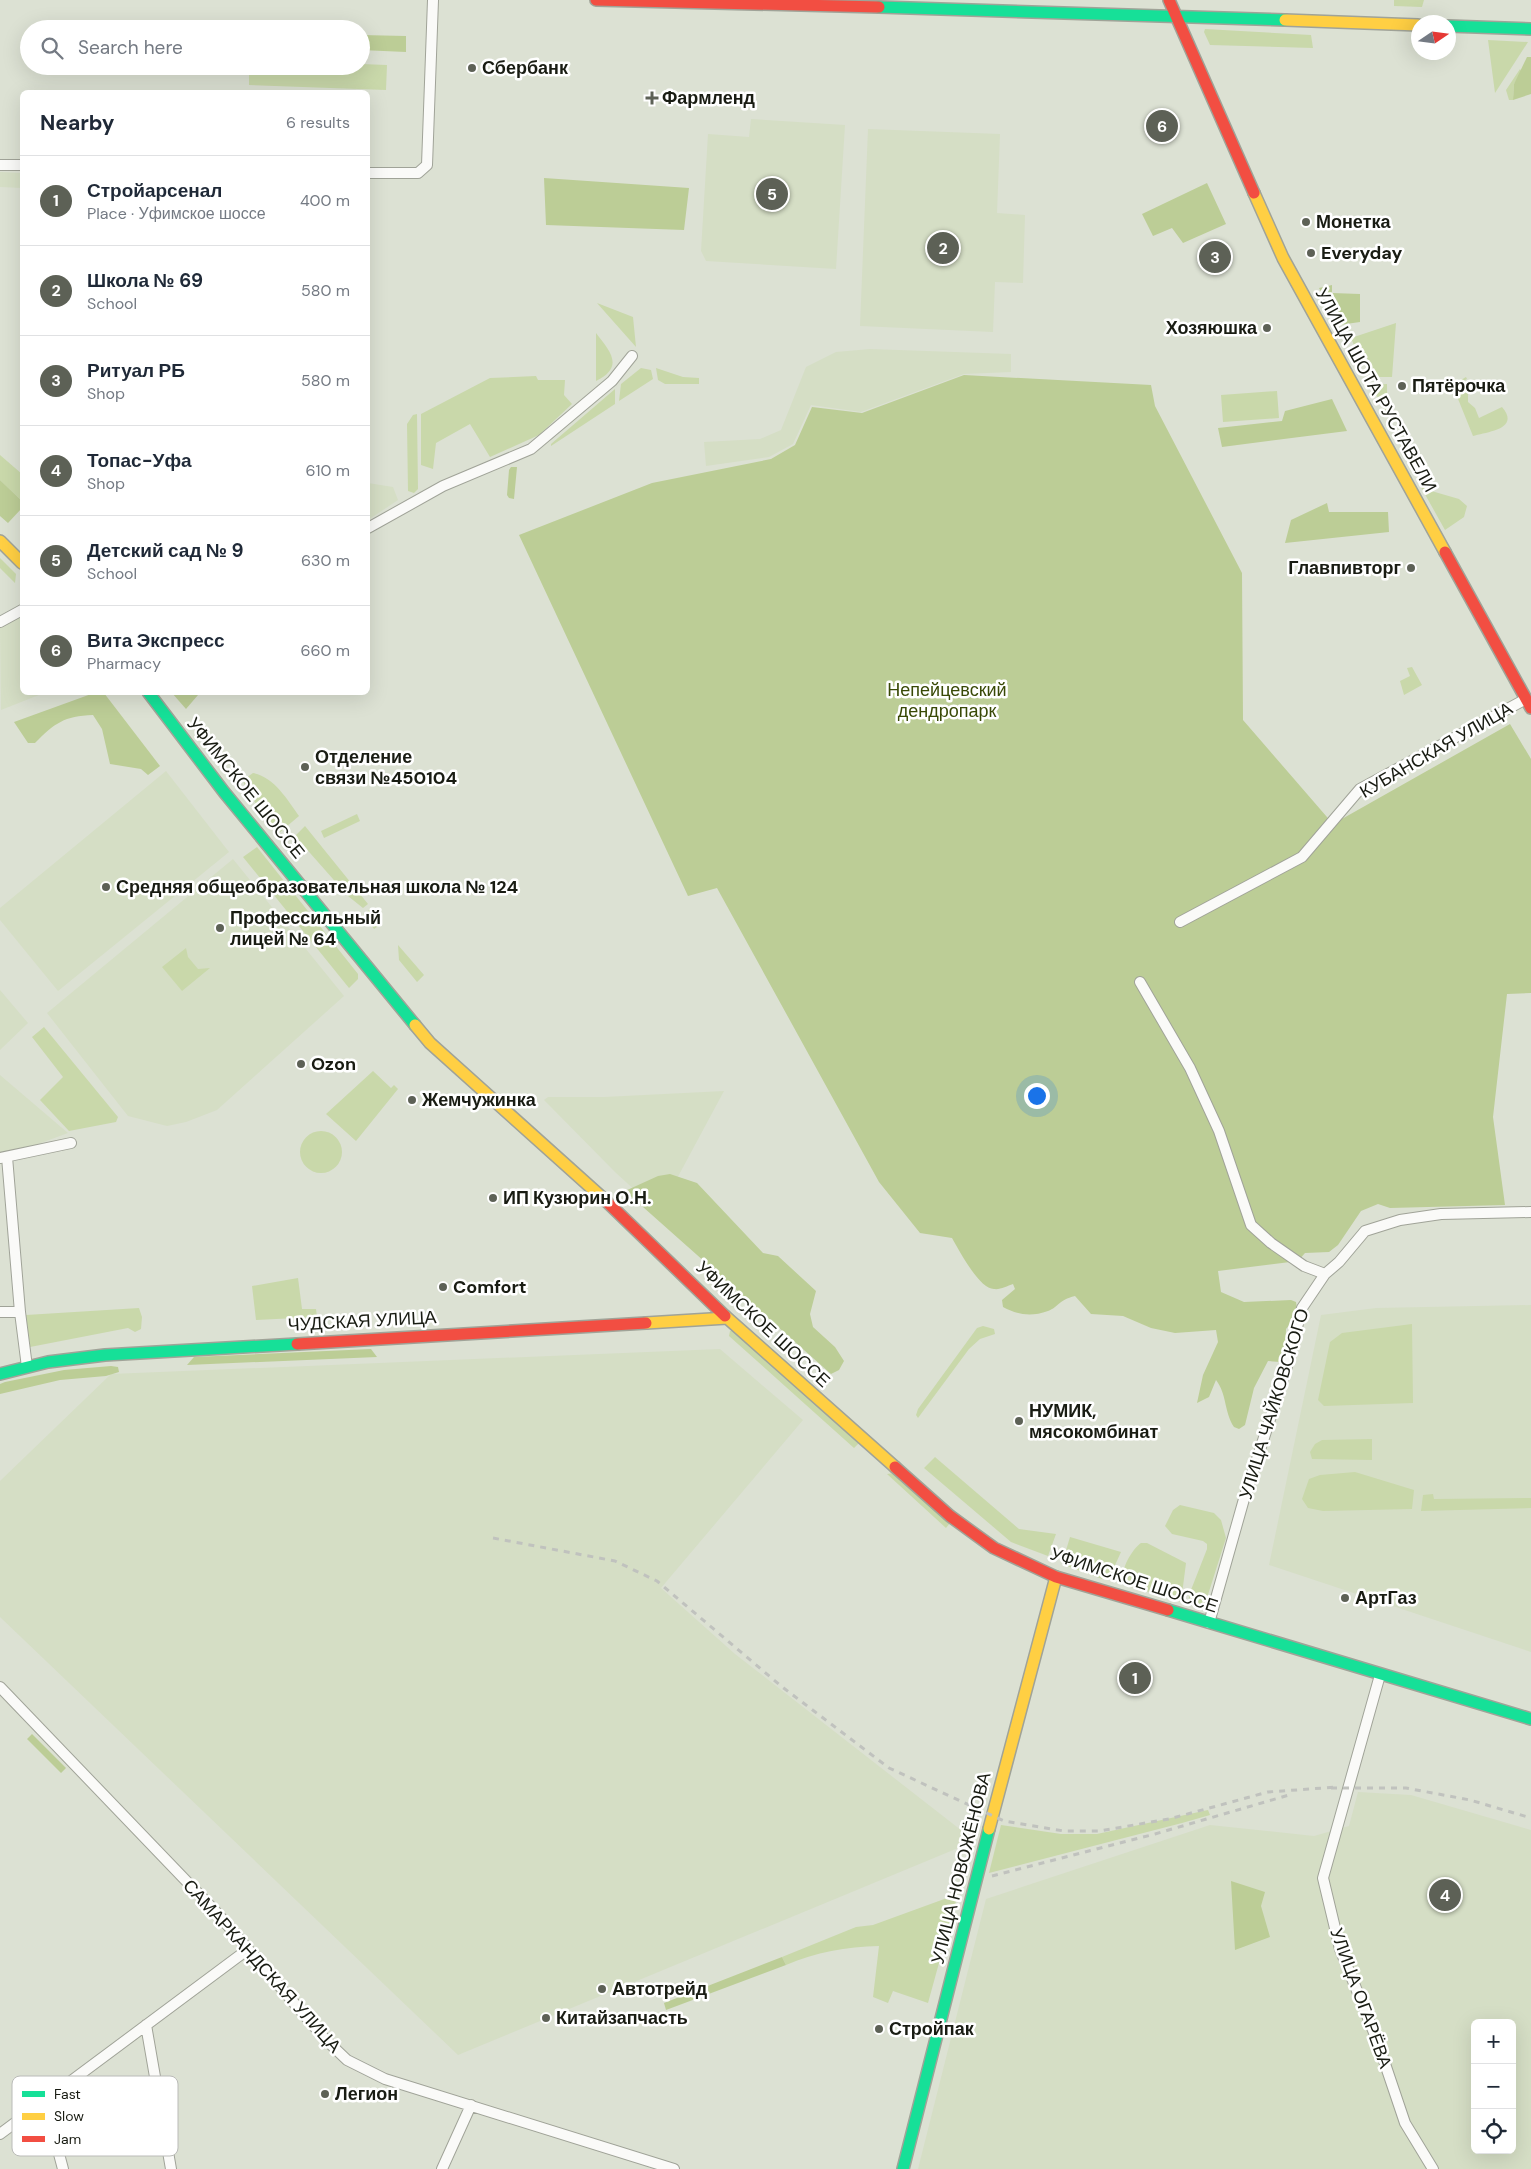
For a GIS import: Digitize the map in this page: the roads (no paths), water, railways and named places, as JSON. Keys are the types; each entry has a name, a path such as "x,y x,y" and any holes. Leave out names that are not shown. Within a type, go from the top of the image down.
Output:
{"main road":[{"path":"596,0 936,8 1411,25"},
{"name":"УЛИЦА ШОТА РУСТАВЕЛИ","path":"1169,0 1283,258 1528,703"},
{"path":"1456,26 1531,29"},
{"path":"0,541 20,561"},
{"name":"УФИМСКОЕ ШОССЕ","path":"150,695 230,799 430,1043 626,1219 727,1318 950,1516 994,1548 1056,1577 1531,1719"},
{"name":"ЧУДСКАЯ УЛИЦА","path":"0,1374 105,1355 727,1318"},
{"name":"УЛИЦА НОВОЖЁНОВА","path":"903,2169 992,1816 1056,1577"}],"street":[{"path":"370,173 418,173 427,165 433,0"},
{"path":"0,165 20,165"},
{"path":"370,527 443,486 531,449 612,381 632,356"},
{"path":"0,622 20,611"},
{"name":"КУБАНСКАЯ УЛИЦА","path":"1180,922 1302,857 1360,788 1528,703"},
{"path":"1140,982 1190,1068 1220,1131 1252,1224 1271,1243 1304,1266 1325,1274"},
{"path":"27,1368 4,1157 71,1143"},
{"name":"УЛИЦА ЧАЙКОВСКОГО","path":"1209,1623 1244,1498 1286,1370 1302,1308 1325,1274 1339,1262 1365,1231 1400,1220 1441,1214 1531,1212"},
{"path":"0,1312 20,1312"},
{"name":"УЛИЦА ОГАРЁВА","path":"1380,1675 1323,1878 1340,1950 1377,2040 1405,2123 1433,2169"},
{"name":"САМАРКАНДСКАЯ УЛИЦА","path":"0,1687 217,1912 247,1950 325,2039 347,2060 384,2078 674,2169"},
{"path":"79,2076 247,1950"},
{"path":"146,2026 155,2076"},
{"path":"442,2169 470,2105"},
{"path":"0,2134 12,2125"},
{"path":"60,2156 63,2169"},
{"path":"169,2156 171,2169"}],"railway":[{"path":"493,1538 615,1561 657,1581 781,1686 889,1768 1004,1821 1064,1831 1099,1831 1169,1819 1268,1792 1337,1787"},
{"path":"1331,1788 1406,1788 1470,1800 1531,1818"},
{"path":"992,1876 1155,1834 1289,1795"}],"place":[{"name":"Сбербанк","path":"472,68"},
{"name":"Фармленд","path":"652,98"},
{"name":"Вита Экспресс","path":"1162,126"},
{"name":"Детский сад № 9","path":"772,194"},
{"name":"Монетка","path":"1306,222"},
{"name":"Школа № 69","path":"943,248"},
{"name":"Everyday","path":"1311,253"},
{"name":"Ритуал РБ","path":"1215,257"},
{"name":"Хозяюшка","path":"1267,328"},
{"name":"Пятёрочка","path":"1402,386"},
{"name":"Главпивторг","path":"1411,568"},
{"name":"Отделение связи №450104","path":"305,767"},
{"name":"Средняя общеобразовательная школа № 124","path":"106,887"},
{"name":"Профессильный лицей № 64","path":"220,928"},
{"name":"Ozon","path":"301,1064"},
{"name":"Жемчужинка","path":"412,1100"},
{"name":"ИП Кузюрин О.Н.","path":"493,1198"},
{"name":"Comfort","path":"443,1287"},
{"name":"НУМИК, мясокомбинат","path":"1019,1421"},
{"name":"АртГаз","path":"1345,1598"},
{"name":"Стройарсенал","path":"1135,1678"},
{"name":"Топас-Уфа","path":"1445,1895"},
{"name":"Автотрейд","path":"602,1989"},
{"name":"Китайзапчасть","path":"546,2018"},
{"name":"Стройпак","path":"879,2029"},
{"name":"Легион","path":"325,2094"}],"park label":[{"name":"Непейцевский дендропарк","path":"947,700"}]}
